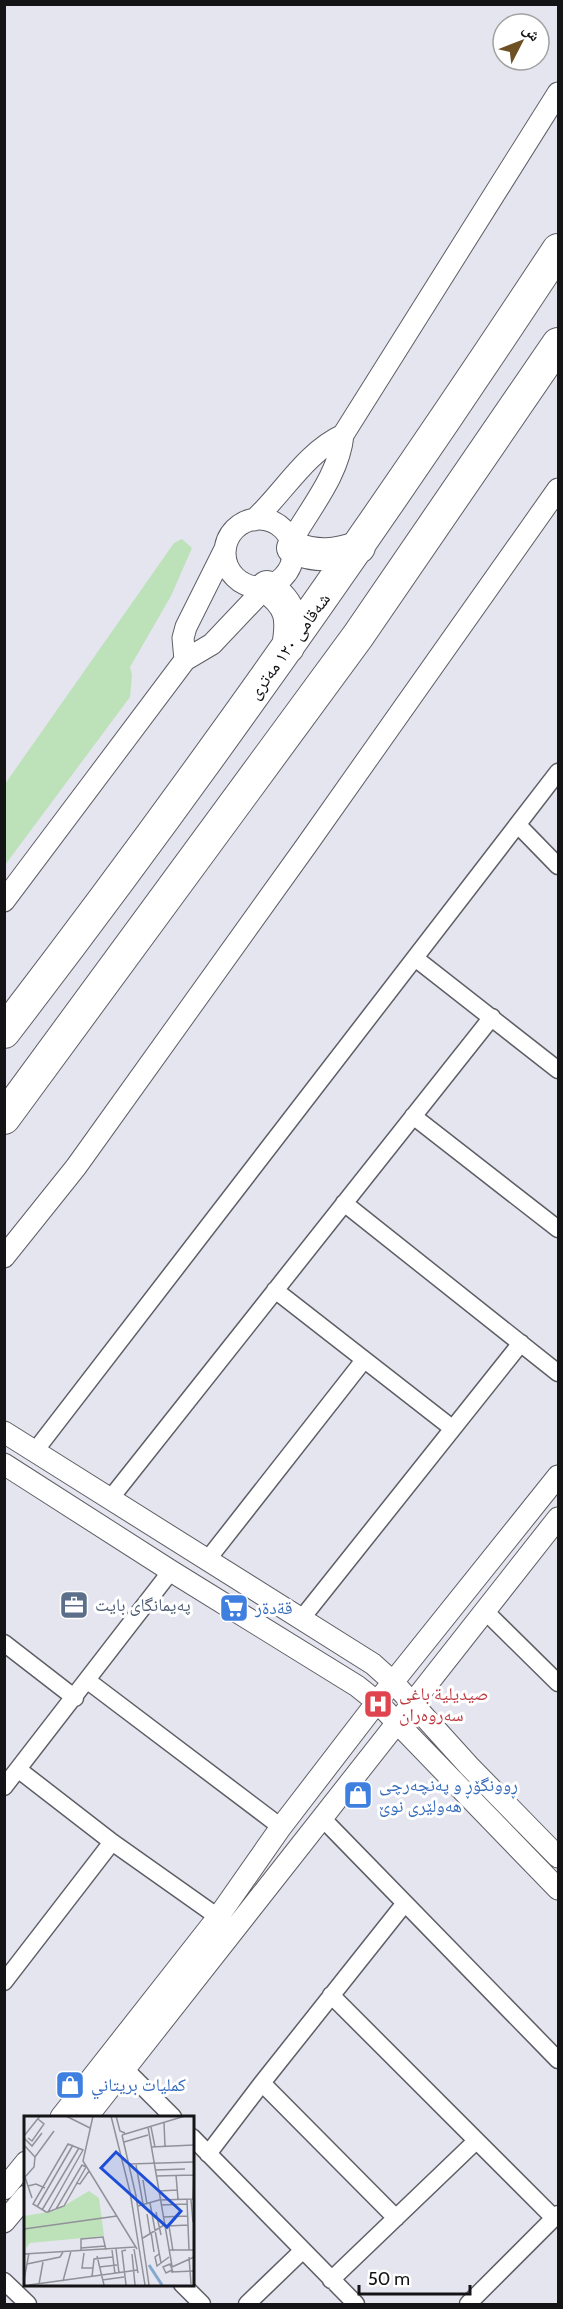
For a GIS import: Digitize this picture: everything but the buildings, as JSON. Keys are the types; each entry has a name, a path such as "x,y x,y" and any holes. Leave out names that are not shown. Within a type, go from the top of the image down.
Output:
{"highway":[{"name":"شەقامی ١٢٠ مەتری","path":"4,1032 359,547 558,250"},
{"path":"4,1118 351,646 558,344"},
{"path":"292,545 308,553 324,555 340,554 359,547"},
{"path":"266,587 280,596 288,610 291,626 288,647"}],"street":[{"path":"4,901 185,660 212,644 266,587 285,576 290,568 292,545 339,460 343,435 558,93"},
{"path":"254,520 279,496 312,455 343,435"},
{"path":"4,1257 83,1157 555,502"},
{"path":"185,660 183,638 186,627 234,530 241,525 262,519 277,524 288,535 292,545"},
{"path":"225,549 228,567 233,575 248,585 266,587"},
{"path":"35,1451 558,772"},
{"path":"518,825 558,866"},
{"path":"415,958 558,1070"},
{"path":"94,1522 110,1498 492,1017"},
{"path":"413,1116 558,1229"},
{"path":"344,1203 558,1373"},
{"path":"275,1290 452,1428"},
{"path":"302,1618 521,1343"},
{"path":"208,1559 364,1359"},
{"path":"4,1432 360,1654 393,1682 469,1766 558,1857"},
{"path":"4,1464 171,1571 347,1679 377,1702 558,1889"},
{"path":"62,2116 218,1917 281,1827 377,1702 558,1476"},
{"path":"88,2116 412,1702 556,1526"},
{"path":"5,1785 75,1698 171,1571"},
{"path":"485,1611 558,1683"},
{"path":"4,1643 75,1698"},
{"path":"88,1681 281,1827"},
{"path":"19,1770 112,1842 218,1917"},
{"path":"322,1818 558,2060"},
{"path":"4,1982 112,1842"},
{"path":"208,2154 405,1903"},
{"path":"332,1995 476,2141 556,2216 468,2304"},
{"path":"125,2068 171,2116"},
{"path":"262,2083 396,2218"},
{"path":"194,2139 356,2304"},
{"path":"332,2280 476,2141"},
{"path":"4,2189 24,2164"},
{"path":"4,2222 24,2198"},
{"path":"247,2304 302,2251"},
{"path":"4,2281 28,2304"},
{"path":"184,2285 202,2304"}],"green space":[{"path":"182,539 192,548 171,596 130,667 132,675 130,697 5,865 5,784 174,543"}],"place":[{"name":"پەیمانگای بایت","path":"74,1605"},
{"name":"قةدةر","path":"234,1608"},
{"name":"صيديلیة باغی سەروەران","path":"378,1704"},
{"name":"ڕوونگۆڕ و پەنچەرچی هەولێری نوێ","path":"358,1795"},
{"name":"كمليات بريتاني","path":"70,2085"}]}
